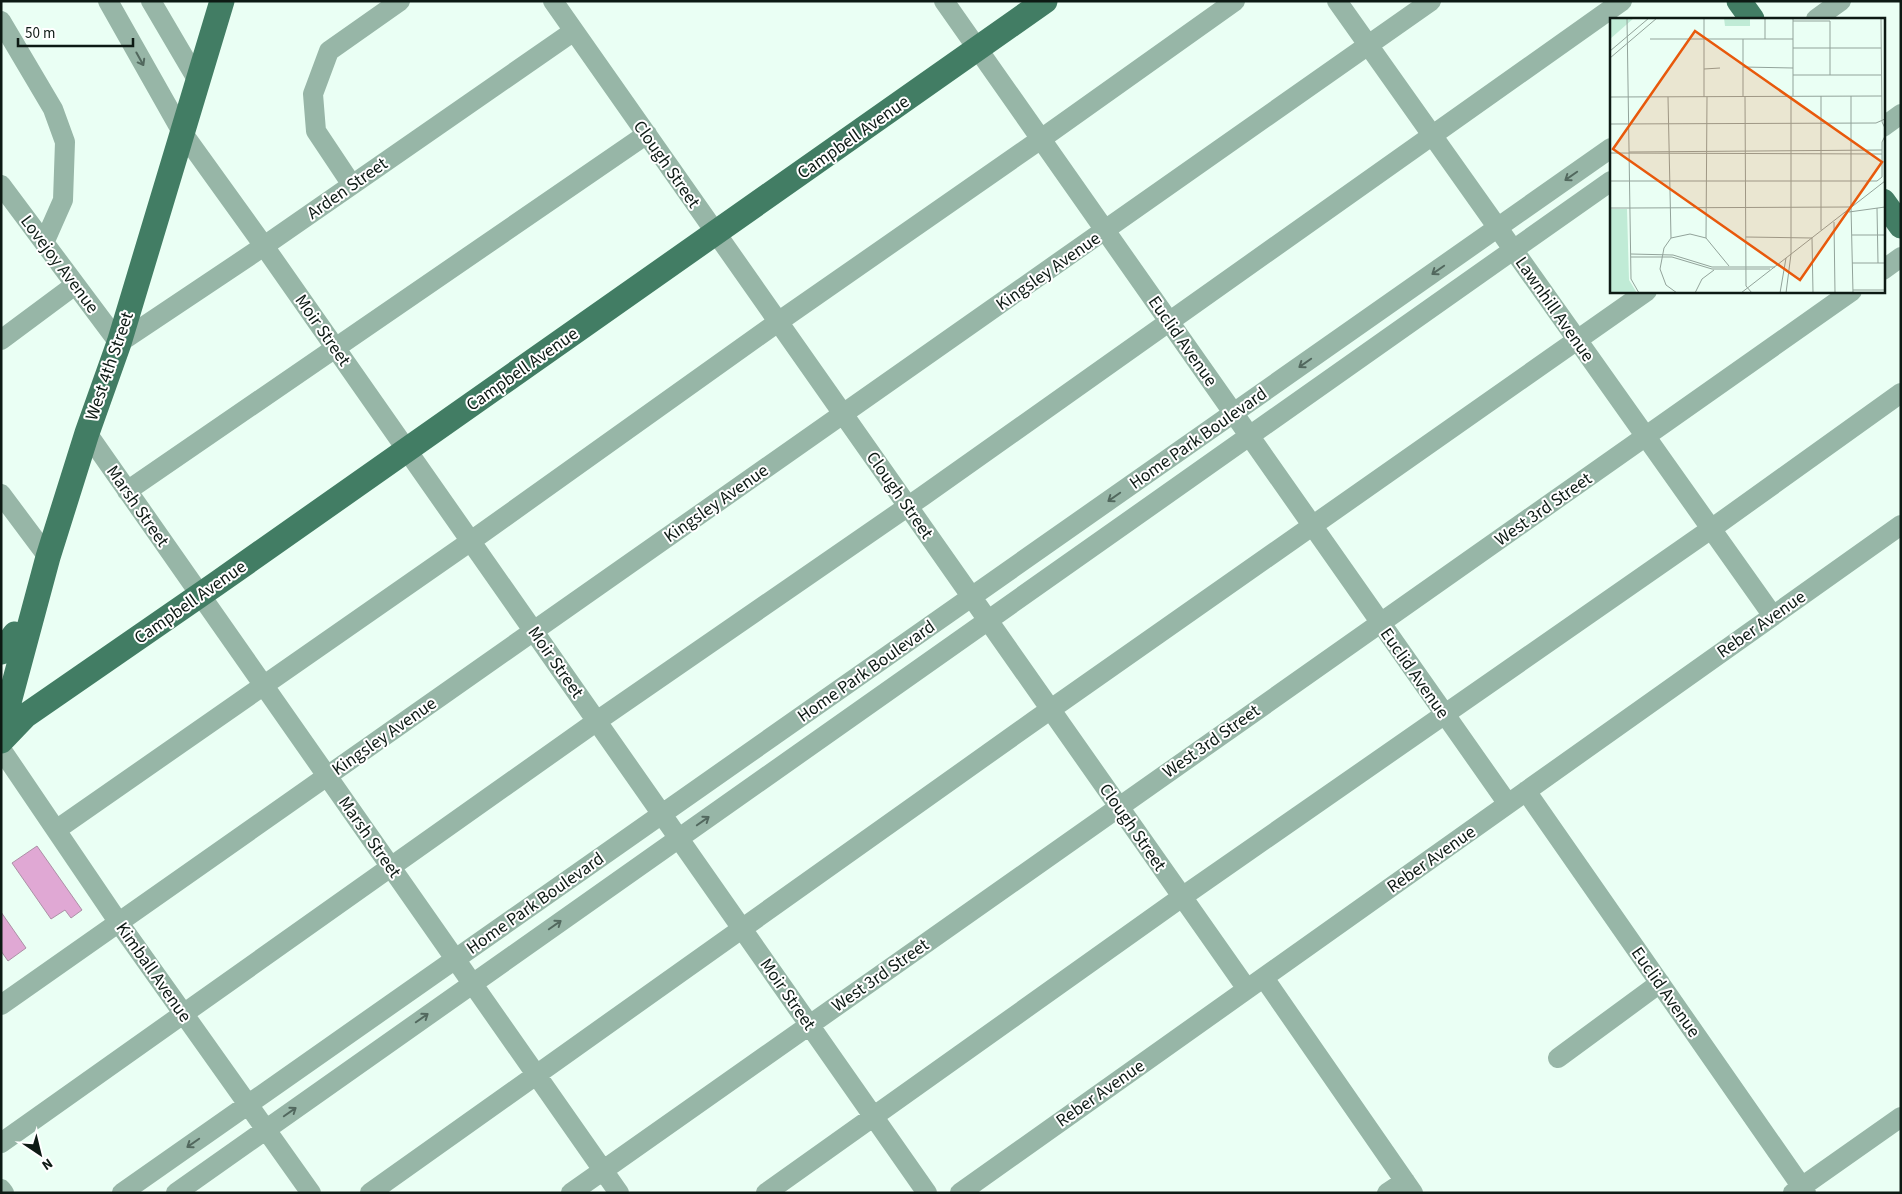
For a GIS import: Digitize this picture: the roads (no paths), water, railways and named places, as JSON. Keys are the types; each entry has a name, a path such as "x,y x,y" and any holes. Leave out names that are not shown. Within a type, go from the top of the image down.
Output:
{"main road":[{"name":"West 4th Street","path":"1,732 48,558 87,433 119,343 222,1"},
{"name":"Campbell Avenue","path":"1,741 25,716 1045,1"},
{"path":"1739,1 1751,18"},
{"path":"1884,202 1901,226"},
{"path":"1,666 8,643 48,558"}],"street":[{"name":"Moir Street","path":"108,1 182,132 335,347 927,1193"},
{"path":"151,1 198,81"},
{"path":"352,185 316,131 313,94 329,51 400,1"},
{"name":"Clough Street","path":"553,1 1247,989"},
{"name":"Euclid Avenue","path":"944,1 1508,804"},
{"path":"56,830 471,541 778,322 1041,140 1236,1"},
{"name":"Lawnhill Avenue","path":"1337,1 1773,616"},
{"name":"Kingsley Avenue","path":"1,1005 1431,1"},
{"path":"1,1143 597,721 908,507 1622,1"},
{"path":"1817,18 1841,1"},
{"path":"1,21 53,109 65,142 63,200 44,243"},
{"name":"Arden Street","path":"119,343 264,246 574,31"},
{"path":"1884,126 1901,114"},
{"path":"127,491 646,134"},
{"name":"Home Park Boulevard","path":"122,1193 1610,149"},
{"name":"Home Park Boulevard","path":"176,1193 1610,182"},
{"name":"Lovejoy Avenue","path":"1,185 119,343"},
{"path":"1884,269 1901,257"},
{"path":"1,340 75,285"},
{"path":"370,1193 537,1076 742,928 1646,292"},
{"name":"West 3rd Street","path":"571,1193 1118,806 1851,292"},
{"path":"766,1193 1182,897 1711,529 1901,393"},
{"name":"Marsh Street","path":"87,433 619,1193"},
{"path":"1,494 48,558"},
{"name":"Reber Avenue","path":"960,1193 1901,525"},
{"name":"Kimball Avenue","path":"1,749 119,923 311,1193"},
{"name":"Euclid Avenue","path":"1526,791 1660,983 1800,1191"},
{"path":"1264,978 1409,1187 1387,1193"},
{"path":"1558,1058 1660,983"},
{"path":"1800,1191 1901,1116"},
{"path":"1,1190 4,1193"}]}
